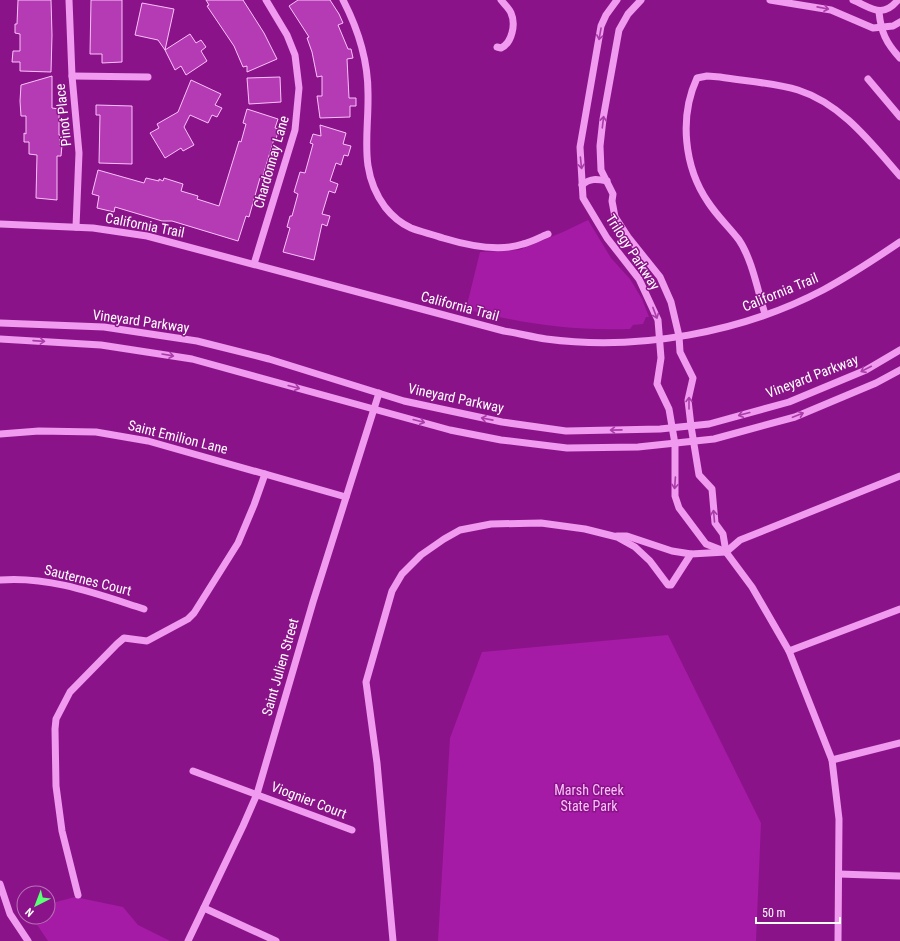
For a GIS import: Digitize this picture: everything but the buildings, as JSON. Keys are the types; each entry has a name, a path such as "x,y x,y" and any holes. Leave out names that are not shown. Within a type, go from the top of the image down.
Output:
{"street":[{"name":"Pinot Place","path":"69,0 72,76 79,153 76,227"},
{"name":"Chardonnay Lane","path":"254,264 295,130 299,88 295,55 287,34 266,0"},
{"path":"343,0 352,16 364,50 368,92 366,140 368,174 371,184 392,216 410,227 460,244 478,247 522,245 548,234"},
{"path":"497,47 500,48 507,44 513,25 511,13 500,0"},
{"name":"Trilogy Parkway","path":"617,0 606,15 601,26 580,147 582,185 586,205 592,212 607,238 643,287 658,320 661,358 657,384 668,404 675,444 675,496 679,508 706,544 726,552"},
{"name":"Trilogy Parkway","path":"640,0 628,14 619,30 603,119 600,146 601,170 613,194 612,202 616,216 628,237 660,277 671,302 679,336 680,352 693,378 688,400 690,426 699,475 712,489 715,522 723,534 726,552"},
{"path":"770,0 831,10 873,28 893,26 900,22"},
{"path":"853,0 879,12 887,10 898,0"},
{"path":"879,12 880,28 891,47 900,58"},
{"path":"72,76 148,77"},
{"path":"765,314 746,253 738,240 707,202 697,184 689,163 686,138 689,103 692,89 697,78 708,76 720,77 798,90 823,101 851,122 900,176"},
{"path":"868,79 899,113"},
{"path":"582,185 587,180 594,179 607,181"},
{"name":"California Trail","path":"0,224 93,228 146,236 504,331 546,339 611,342 679,336 704,331 765,314 822,290 900,242"},
{"name":"Vineyard Parkway","path":"0,323 104,327 197,341 269,359 379,393 463,415 566,431 672,428 709,424 789,402 866,370 900,350"},
{"path":"0,339 101,345 192,359 374,409 472,434 501,440 568,448 638,447 714,439 795,417 876,383 900,370"},
{"name":"Saint Julien Street","path":"188,941 243,826 256,794 379,393"},
{"name":"Saint Emilion Lane","path":"0,434 96,432 148,441 346,497"},
{"path":"78,895 62,831 56,786 54,754 56,719 70,692 124,638 147,641 188,619 194,613 238,543 265,474"},
{"path":"393,941 377,763 366,682 392,591 402,574 421,555 460,530 491,524 541,523 585,529 617,536 627,536 672,551 691,554 726,552 740,540 900,476"},
{"path":"617,536 635,547 650,560 668,585 671,585 691,554"},
{"path":"726,552 752,586 789,651 832,760 839,819 838,941"},
{"name":"Sauternes Court","path":"0,580 27,579 60,584 144,609"},
{"path":"789,651 900,609"},
{"path":"832,760 900,743"},
{"name":"Viognier Court","path":"193,771 352,830"},
{"path":"838,874 899,876"},
{"path":"0,884 10,914 28,941"},
{"path":"204,908 276,941"}],"green space":[{"path":"588,220 611,258 630,279 642,299 649,317 646,317 643,324 633,325 630,329 567,328 507,319 466,309 480,252 519,250"},
{"name":"Marsh Creek State Park","path":"668,635 761,823 756,941 438,941 450,738 482,652"},
{"path":"75,897 123,907 138,925 170,941 48,941 37,925 56,925 56,902"}]}
